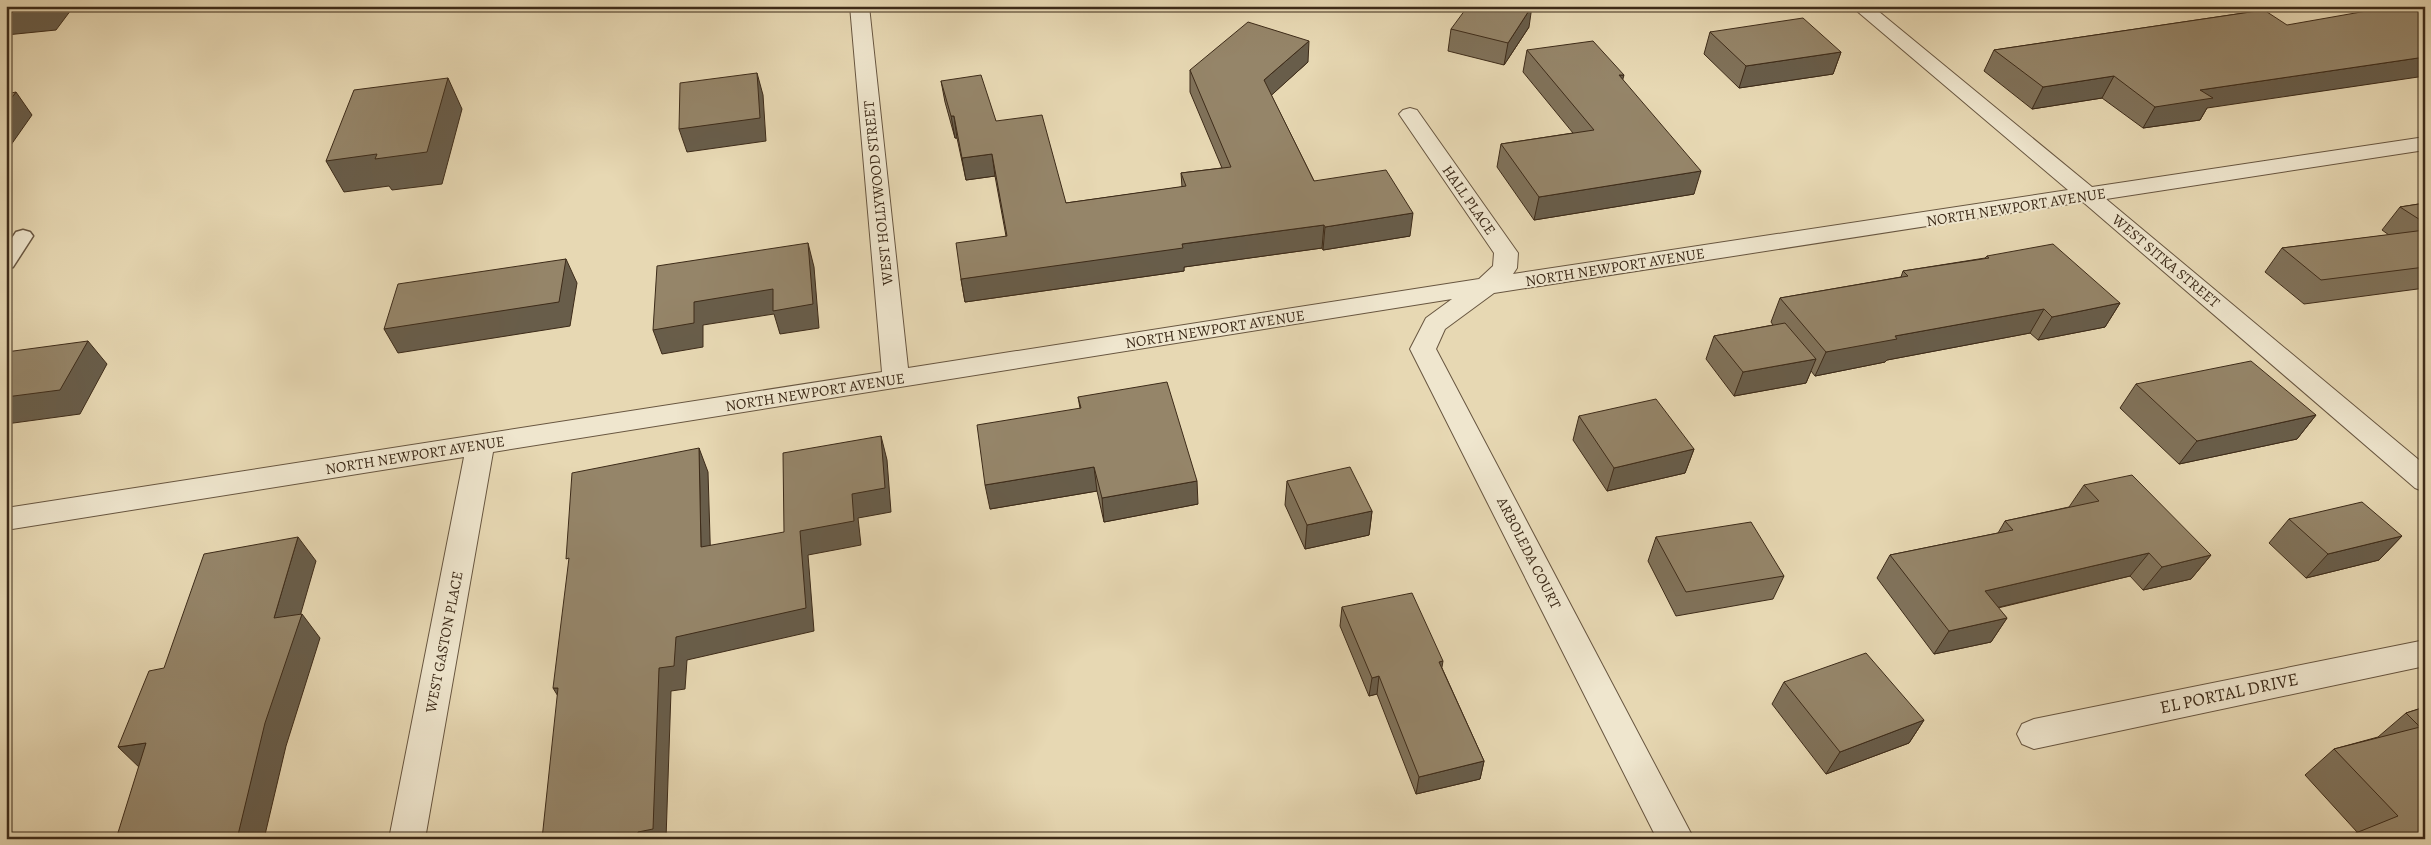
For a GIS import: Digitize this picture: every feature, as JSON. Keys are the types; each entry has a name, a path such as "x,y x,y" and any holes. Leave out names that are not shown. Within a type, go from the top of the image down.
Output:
{"street":[{"name":"WEST HOLLYWOOD STREET","path":"860,6 896,380"},
{"name":"WEST SITKA STREET","path":"1860,6 2089,196 2425,481"},
{"name":"HALL PLACE","path":"1410,114 1506,254 1505,268 1487,286"},
{"name":"NORTH NEWPORT AVENUE","path":"6,519 1487,286 2089,196 2425,143"},
{"name":"ARBOLEDA COURT","path":"1487,286 1435,324 1423,349 1676,839"},
{"name":"WEST GASTON PLACE","path":"407,839 481,444"},
{"name":"EL PORTAL DRIVE","path":"2034,734 2425,652"}],"lane":[{"path":"6,263 23,236"}],"building":[{"path":"6,6 44,6 42,8 6,12"},
{"path":"1468,6 1532,6 1508,43 1451,29"},
{"path":"2403,6 2409,9 2425,7 2425,57 2200,90 2213,98 2155,107 2114,76 2043,87 1994,50 2264,10 2287,25"},
{"path":"1803,18 1841,52 1746,66 1710,32"},
{"path":"1248,22 1309,41 1264,80 1314,181 1386,170 1413,213 1325,227 1324,225 1182,244 1183,248 961,279 956,243 1007,236 992,154 962,158 954,116 951,116 941,81 981,75 996,121 1042,115 1066,203 1186,186 1181,173 1231,167 1190,70"},
{"path":"1593,41 1624,75 1619,75 1701,171 1539,197 1501,144 1594,130 1527,50"},
{"path":"757,73 760,118 679,129 680,83"},
{"path":"448,78 427,152 375,159 377,154 326,161 354,90"},
{"path":"16,92 6,105 6,94"},
{"path":"2425,203 2425,223 2400,207"},
{"path":"2425,230 2425,267 2321,280 2282,248"},
{"path":"808,243 813,304 773,311 773,289 694,302 694,323 653,330 657,266"},
{"path":"2053,244 2120,303 2052,317 2044,309 1895,336 1897,339 1826,352 1780,298 1908,276 1903,271 1989,258 1987,256"},
{"path":"566,259 559,302 384,329 398,284"},
{"path":"1785,323 1816,359 1743,372 1714,336"},
{"path":"88,341 60,390 6,397 6,352"},
{"path":"2251,361 2316,415 2197,441 2136,384"},
{"path":"1167,382 1197,481 1102,498 1094,467 985,485 977,425 1081,408 1078,397"},
{"path":"1656,399 1694,449 1614,468 1579,416"},
{"path":"881,436 885,488 852,494 854,521 800,531 806,608 676,637 674,666 659,668 653,829 638,832 637,839 542,839 558,688 553,688 569,558 566,559 572,473 699,448 701,547 784,532 783,453"},
{"path":"1350,467 1372,511 1307,525 1287,481"},
{"path":"2132,475 2211,555 2162,567 2149,553 1985,591 2007,618 1949,631 1890,555 2013,530 2005,521 2099,501 2084,485"},
{"path":"2362,502 2402,536 2328,554 2289,519"},
{"path":"1751,522 1784,576 1686,592 1656,537"},
{"path":"298,537 274,618 302,614 265,723 237,839 116,839 146,743 118,747 149,671 164,668 204,554"},
{"path":"1412,593 1443,661 1439,662 1484,761 1419,777 1379,676 1372,678 1342,607"},
{"path":"1866,653 1924,720 1840,752 1784,682"},
{"path":"2425,707 2425,839 2341,839 2398,816 2334,749 2420,727 2406,713"}]}
